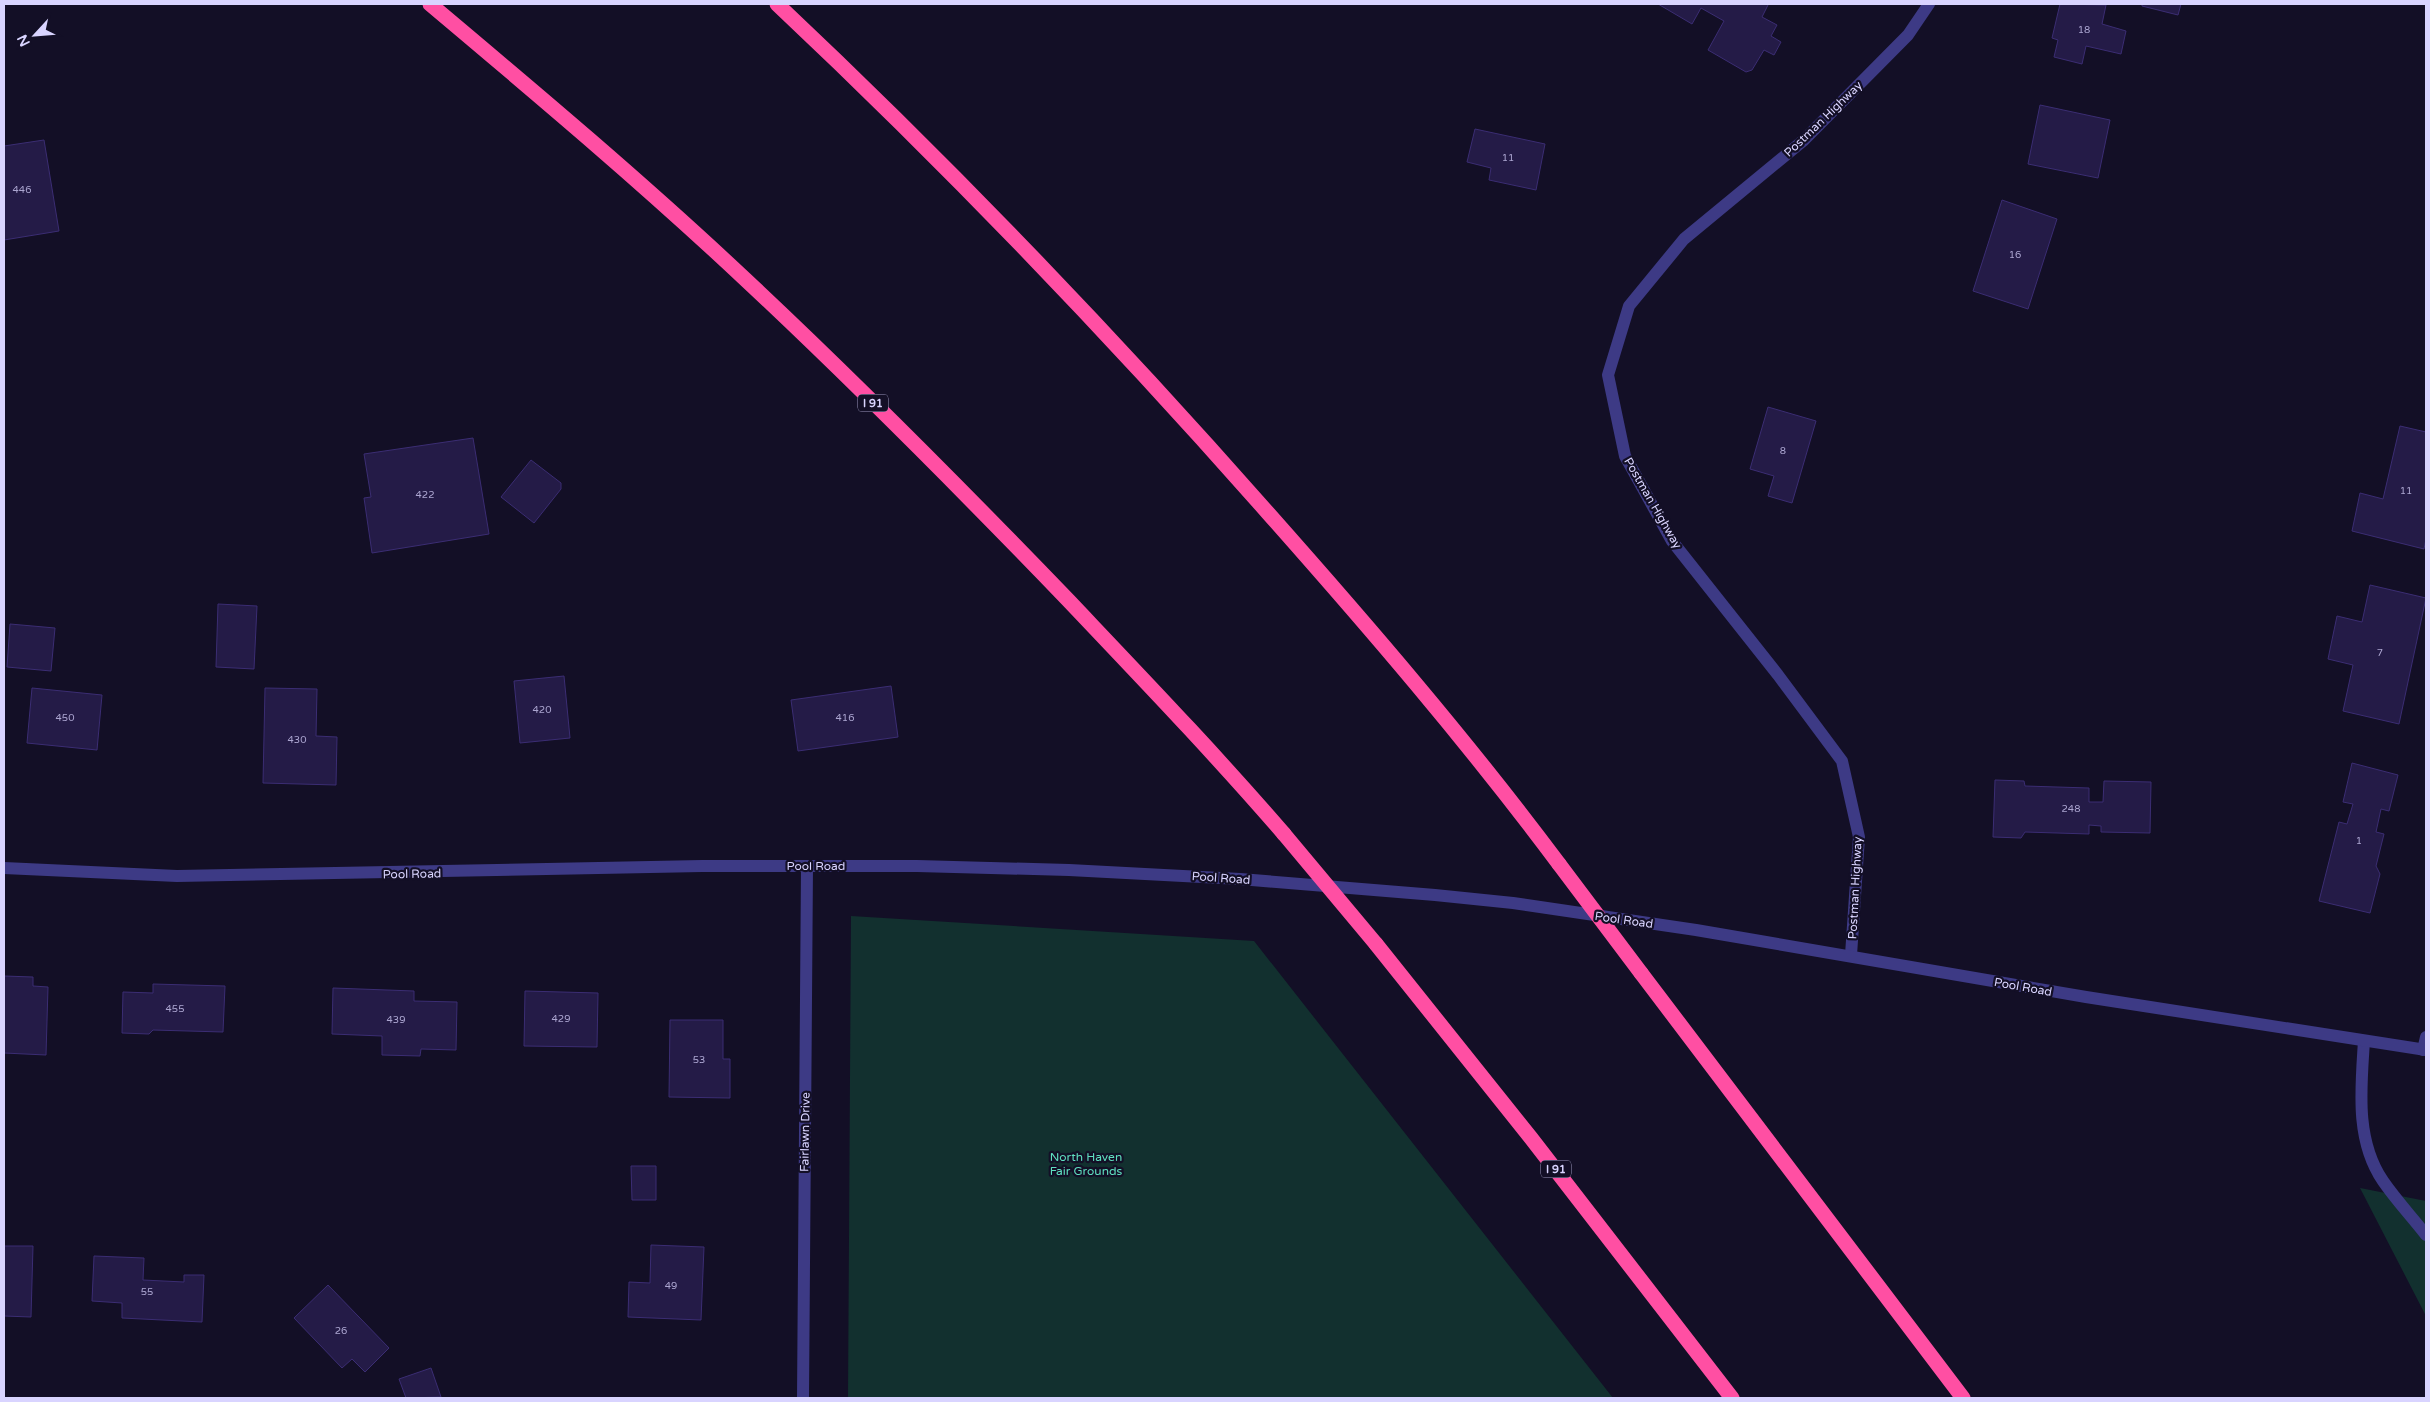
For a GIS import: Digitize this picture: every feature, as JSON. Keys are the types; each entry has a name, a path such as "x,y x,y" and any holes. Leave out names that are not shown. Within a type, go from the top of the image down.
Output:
{"highway":[{"name":"I 91","path":"430,4 599,147 733,268 826,357 1037,568 1145,681 1284,834 1376,944 1532,1138 1732,1398"},
{"path":"777,4 842,65 989,211 1164,398 1388,650 1472,752 1559,864 1963,1398"}],"street":[{"name":"Postman Highway","path":"1851,955 1859,836 1842,761 1778,675 1672,541 1624,456 1608,375 1630,306 1684,239 1804,140 1908,35 1929,4"},
{"name":"Fairlawn Drive","path":"803,1398 807,866"},
{"name":"Pool Road","path":"4,868 177,876 917,866 1069,870 1240,879 1435,895 1542,908 1851,955 2050,991 2364,1041 2425,1046"},
{"path":"2364,1041 2361,1088 2364,1139 2382,1180 2426,1235"}],"green space":[{"name":"North Haven Fair Grounds","path":"851,916 1254,941 1613,1398 848,1398"},
{"path":"2360,1188 2426,1201 2426,1316"}],"building":[{"path":"1658,4 1767,4 1762,17 1777,25 1771,36 1781,42 1774,55 1764,50 1752,70 1746,72 1708,50 1724,21 1701,8 1692,24"},
{"path":"2060,4 2106,5 2102,24 2126,31 2121,54 2086,46 2082,64 2054,57 2058,40 2052,38"},
{"path":"2142,4 2181,4 2178,15 2142,6"},
{"path":"2040,105 2110,120 2098,178 2028,164"},
{"path":"1475,129 1545,144 1536,190 1489,180 1491,168 1467,162"},
{"path":"44,140 59,231 4,240 4,146"},
{"path":"2002,200 2057,219 2028,309 1973,291"},
{"path":"1768,407 1816,421 1792,503 1768,496 1774,476 1750,469"},
{"path":"2400,426 2426,432 2426,539 2424,549 2352,531 2360,493 2383,499"},
{"path":"473,438 489,534 372,553 364,498 371,497 364,454"},
{"path":"531,460 561,483 561,489 534,523 501,497"},
{"path":"2370,585 2426,598 2399,724 2343,711 2353,665 2328,659 2337,616 2362,622"},
{"path":"218,604 257,606 254,669 216,667"},
{"path":"10,624 55,628 51,671 7,667"},
{"path":"564,676 570,738 520,743 514,681"},
{"path":"891,686 898,737 798,751 791,700"},
{"path":"32,688 102,695 97,750 27,743"},
{"path":"265,688 317,689 316,736 337,737 336,785 263,783"},
{"path":"2352,763 2398,775 2389,811 2381,809 2376,832 2384,834 2376,866 2380,874 2370,913 2319,901 2339,822 2347,824 2353,804 2343,802"},
{"path":"1995,780 2024,781 2025,786 2089,788 2089,802 2103,802 2104,781 2151,782 2150,833 2101,832 2101,826 2089,825 2089,834 2025,832 2021,838 1993,837"},
{"path":"4,976 33,977 33,986 48,987 46,1055 4,1053"},
{"path":"153,984 225,986 223,1032 153,1030 149,1034 122,1033 123,992 153,993"},
{"path":"333,988 414,991 414,1001 457,1002 456,1050 421,1049 420,1056 382,1055 382,1036 332,1034"},
{"path":"525,991 598,993 597,1047 524,1046"},
{"path":"670,1020 723,1020 723,1059 730,1059 730,1098 669,1097"},
{"path":"631,1166 656,1166 656,1200 632,1200"},
{"path":"651,1245 704,1247 701,1320 628,1317 629,1282 650,1283"},
{"path":"4,1246 33,1246 31,1317 4,1316"},
{"path":"94,1256 144,1258 143,1280 184,1282 184,1275 204,1275 202,1322 122,1318 122,1303 92,1301"},
{"path":"328,1285 389,1348 365,1372 352,1359 342,1368 294,1318"},
{"path":"431,1368 441,1397 406,1398 399,1379"}]}
